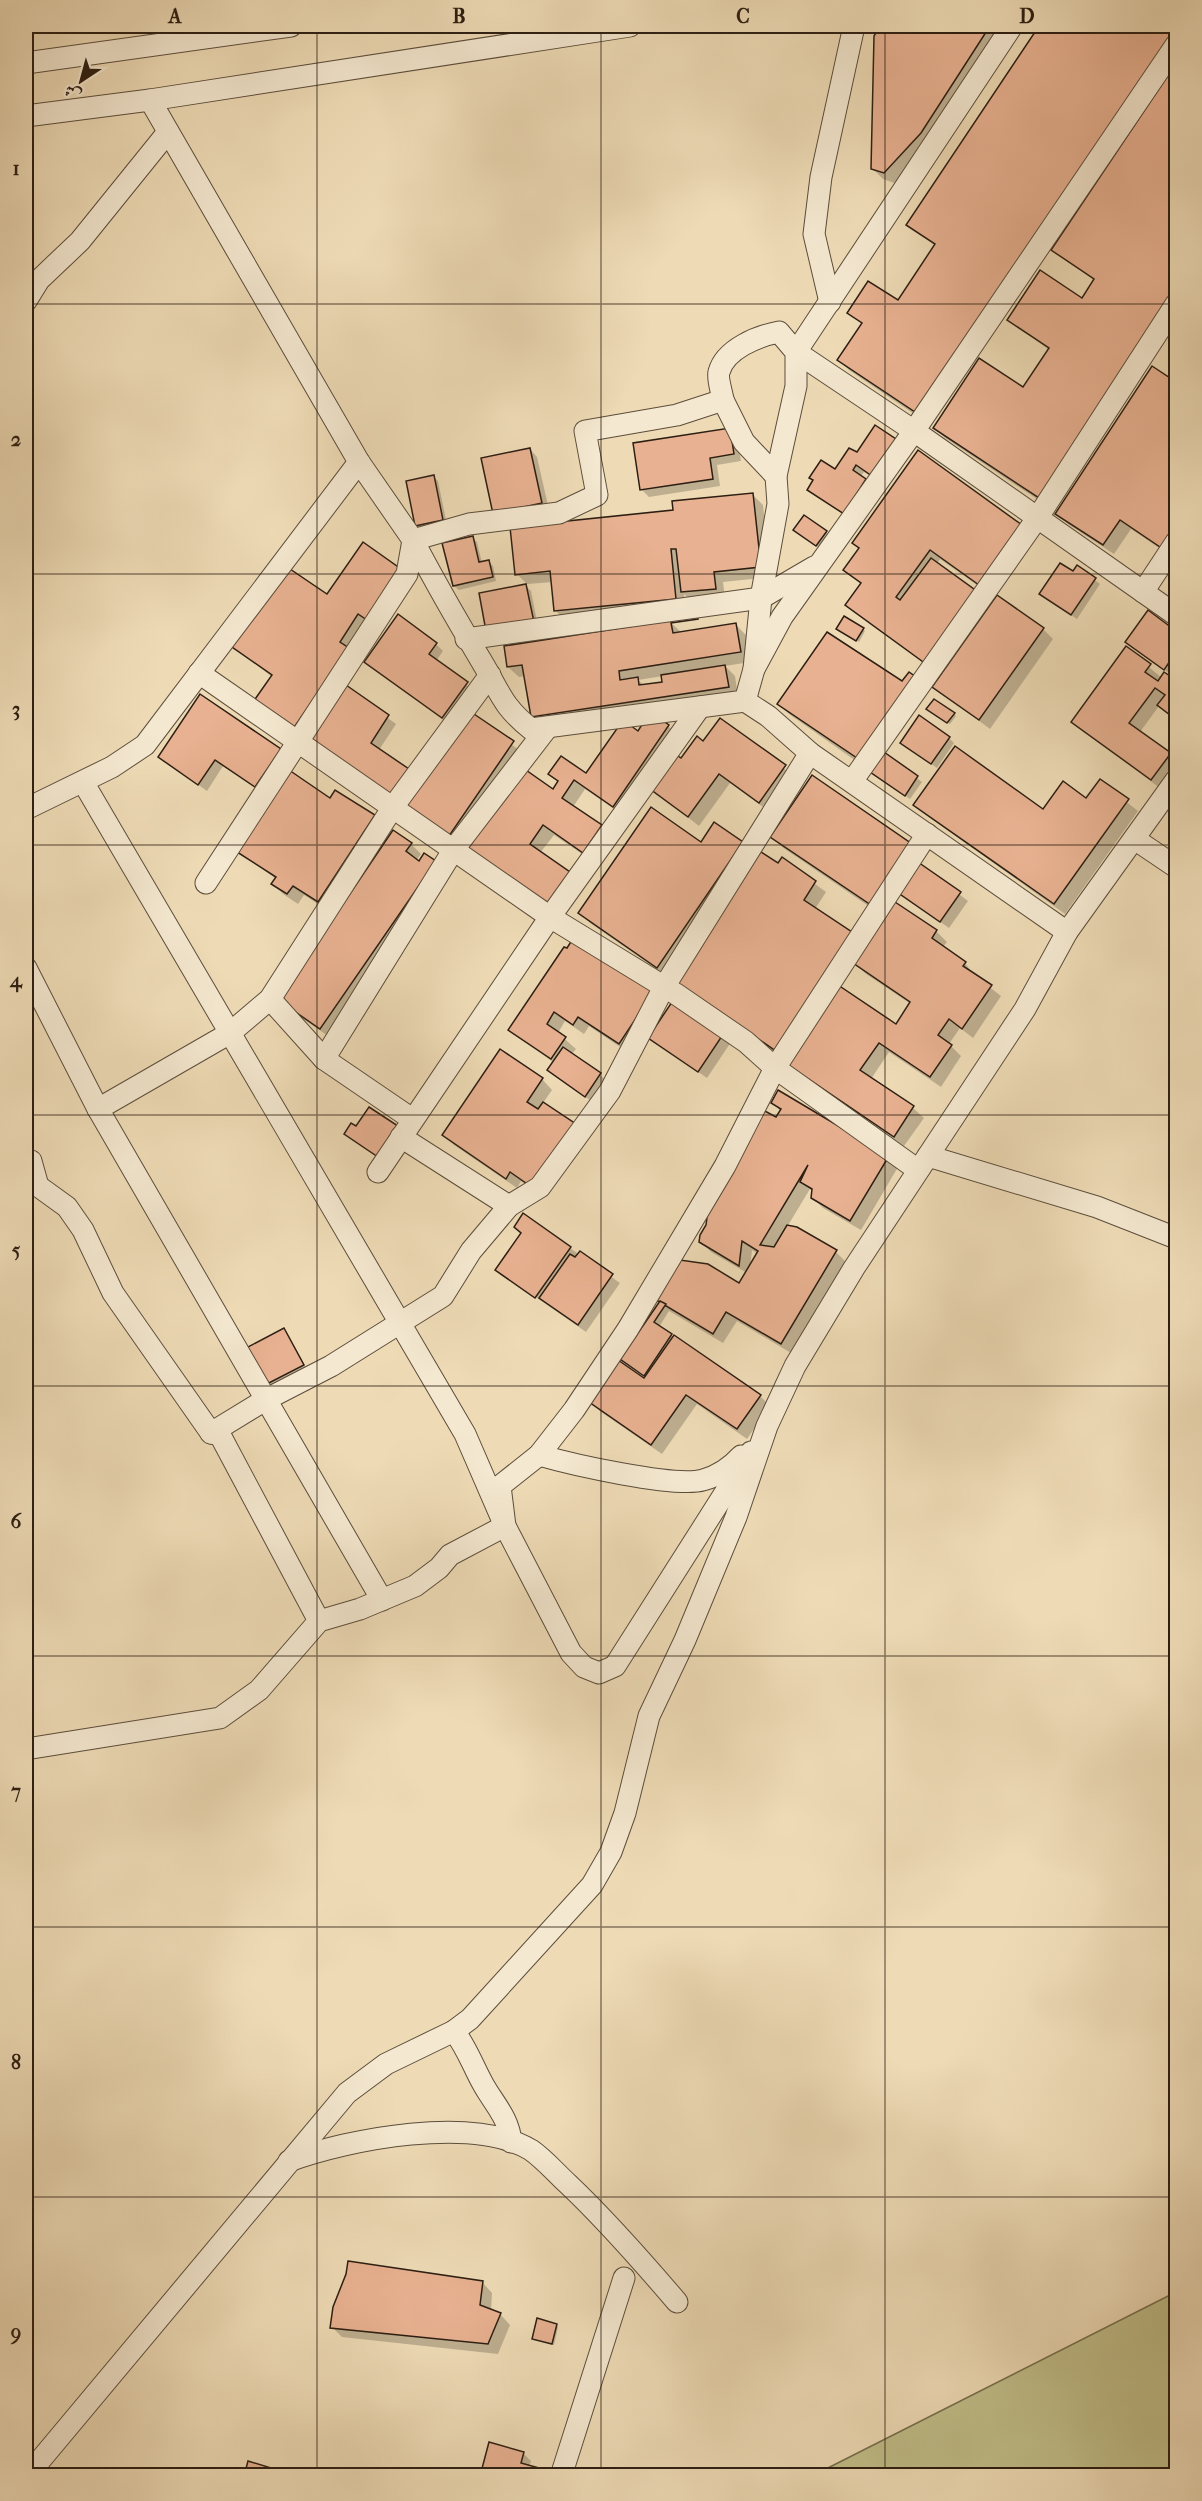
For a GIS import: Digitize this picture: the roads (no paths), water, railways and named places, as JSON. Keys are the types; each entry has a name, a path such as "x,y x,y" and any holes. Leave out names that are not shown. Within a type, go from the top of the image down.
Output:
{"street":[{"path":"26,63 291,26"},
{"path":"26,116 150,100 630,26"},
{"path":"830,302 814,234 820,177 854,26"},
{"path":"745,700 754,669 761,598 778,504 776,476 796,386 796,352 1012,26"},
{"path":"754,669 782,617 914,431 1176,45"},
{"path":"150,100 359,462 413,540 466,639 490,675 496,692 514,716 531,729 547,728 615,716 745,700 768,716 810,753 853,780 1067,932"},
{"path":"26,301 39,280 80,241 168,132"},
{"path":"853,780 1038,517 1176,304"},
{"path":"776,476 744,442 723,400 719,373 729,355 764,335 779,332 796,352 914,431 1176,615"},
{"path":"413,540 469,524 559,513 597,495 585,431 677,415 723,400"},
{"path":"26,809 112,767 145,745 359,462"},
{"path":"206,883 407,574 413,540"},
{"path":"1143,592 1176,542"},
{"path":"466,639 761,598 822,562"},
{"path":"199,673 550,917 664,987 746,1042 775,1068 923,1163 1097,1208 1176,1238"},
{"path":"98,1109 230,1033 270,999 393,807 490,675"},
{"path":"378,1172 550,917 700,707"},
{"path":"324,1059 454,849 547,728"},
{"path":"211,1432 265,1400 331,1366 443,1296 471,1251 509,1206 540,1187 610,1091 664,987 810,753"},
{"path":"27,2475 102,2390 287,2162 347,2093 386,2064 454,2031 470,2019 592,1885 611,1852 624,1814 648,1716 685,1640 736,1517 767,1426 795,1366 854,1268 1025,1009 1067,932 1136,840 1176,780"},
{"path":"83,782 465,1434 505,1526 571,1653 584,1667 599,1673 615,1666 767,1426"},
{"path":"505,1526 500,1486 539,1455 574,1410 634,1319 725,1166 775,1068 927,834"},
{"path":"1136,840 1176,867"},
{"path":"26,968 98,1109 382,1600"},
{"path":"270,999 324,1059 406,1128 509,1206"},
{"path":"26,1163 31,1161 38,1186 67,1207 83,1230 113,1293 211,1432 220,1435 319,1621"},
{"path":"539,1455 583,1466 676,1481 702,1481 723,1472 735,1462 767,1426"},
{"path":"26,1749 220,1718 259,1690 319,1621 382,1600 415,1586 439,1568 450,1555 505,1526"},
{"path":"454,2031 467,2048 482,2084 505,2117 511,2142"},
{"path":"287,2162 322,2149 374,2138 459,2133 487,2135 511,2142 531,2150 588,2203 677,2302"},
{"path":"561,2475 624,2278"}]}
